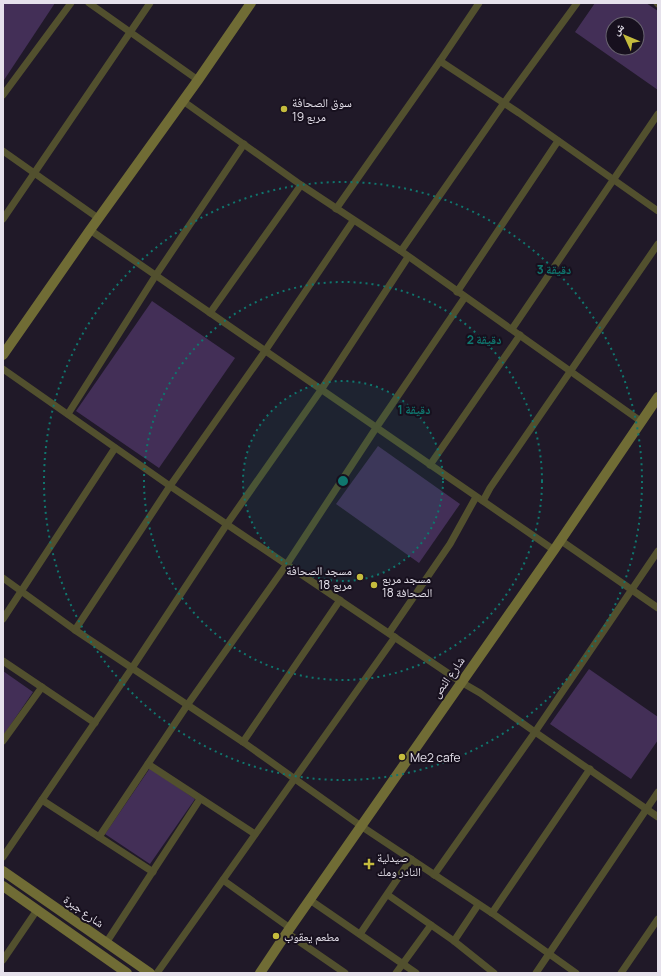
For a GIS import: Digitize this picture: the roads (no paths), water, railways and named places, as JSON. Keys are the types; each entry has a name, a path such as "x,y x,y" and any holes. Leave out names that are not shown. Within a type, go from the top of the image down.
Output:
{"street":[{"path":"3,95 6,85 71,3"},
{"path":"89,3 198,80"},
{"path":"3,219 150,3"},
{"path":"3,355 98,218 198,80 251,3"},
{"path":"336,209 479,3"},
{"path":"401,251 504,103 577,3"},
{"path":"440,61 504,103 658,211"},
{"path":"183,101 353,221 401,251 642,422"},
{"path":"512,329 658,114"},
{"path":"457,292 558,141"},
{"path":"68,414 156,275 244,144"},
{"path":"3,151 98,218"},
{"path":"210,313 301,185"},
{"path":"75,630 170,486 265,351 353,221"},
{"path":"90,230 554,550"},
{"path":"483,501 490,488 658,244"},
{"path":"3,856 132,668 228,524 321,390 408,257"},
{"path":"99,837 188,704 287,564 376,428 465,297"},
{"path":"430,465 520,335"},
{"path":"3,369 170,486 461,682 480,693 658,817"},
{"name":"شارع النص","path":"260,973 288,930 658,399"},
{"path":"3,620 115,448"},
{"path":"158,973 392,635 450,544 476,497"},
{"path":"560,540 658,608"},
{"path":"434,875 535,732 630,589 658,551"},
{"path":"3,578 75,630 188,704 361,826 492,913 576,973"},
{"path":"243,742 340,600"},
{"path":"3,661 94,723"},
{"path":"3,740 42,687"},
{"path":"148,764 200,800 255,834"},
{"path":"492,913 590,769"},
{"path":"536,973 658,792"},
{"path":"42,800 153,872"},
{"path":"106,943 200,800"},
{"path":"360,934 412,859"},
{"name":"شارع جبرة","path":"3,871 150,973"},
{"path":"223,880 340,972"},
{"path":"3,886 127,973"},
{"path":"388,895 454,941 494,973"},
{"path":"310,900 416,973"},
{"path":"454,941 478,905"},
{"path":"3,960 37,910"},
{"path":"621,973 658,918"},
{"path":"396,973 431,925"}],"place":[{"name":"سوق الصحافة مربع 19","path":"284,109"},
{"name":"مسجد الصحافة مربع 18","path":"360,577"},
{"name":"مسجد مربع 18 الصحافة","path":"374,585"},
{"name":"Me2 cafe","path":"402,757"},
{"name":"صيدلية النادر ومك","path":"369,864"},
{"name":"مطعم يعقوب","path":"276,936"}]}
